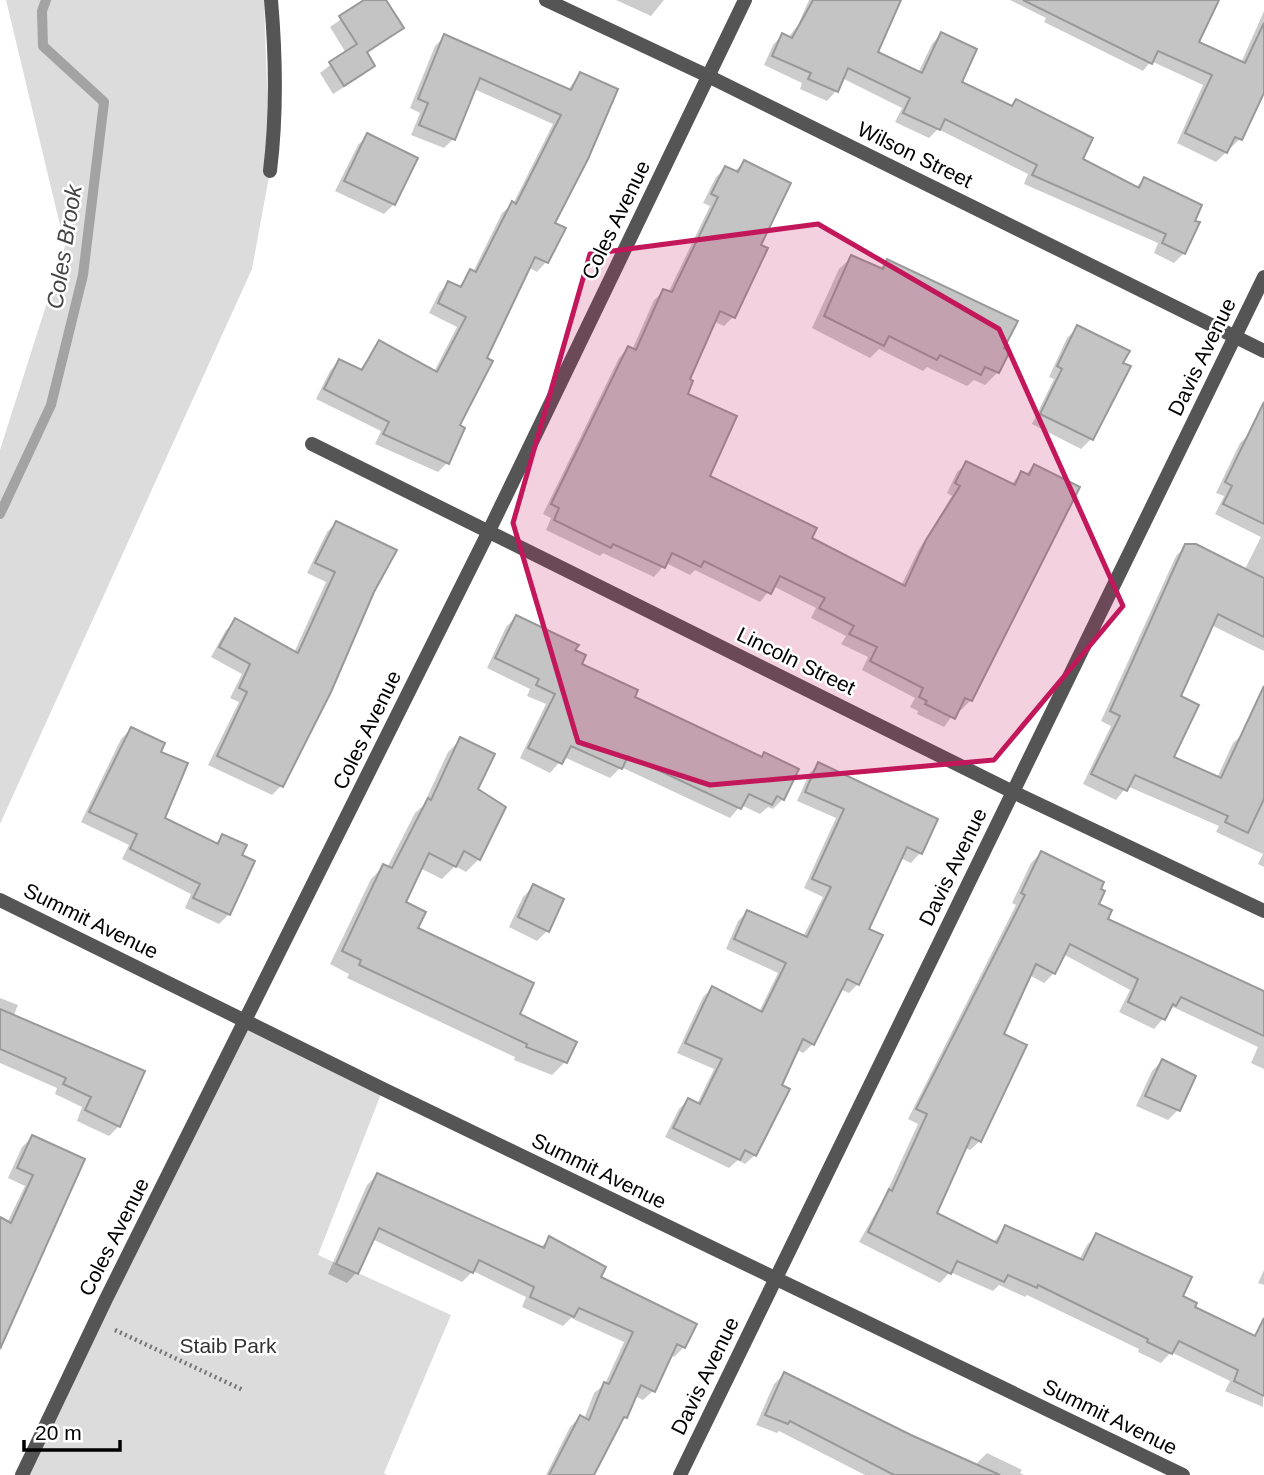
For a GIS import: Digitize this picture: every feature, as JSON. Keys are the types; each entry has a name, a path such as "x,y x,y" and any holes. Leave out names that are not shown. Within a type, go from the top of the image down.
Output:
{"street":[{"path":"270,171 275,123 276,49 271,0"},
{"name":"Wilson Street","path":"546,0 708,76 1264,351"},
{"name":"Coles Avenue","path":"22,1475 488,533 745,0"},
{"name":"Davis Avenue","path":"680,1475 1264,277"},
{"name":"Lincoln Street","path":"312,444 1013,792 1264,911"},
{"name":"Summit Avenue","path":"0,900 1182,1475"}],"path":[{"path":"96,1321 243,1390"}],"highlighted area":[{"path":"818,224 999,329 1123,606 994,760 710,785 578,742 513,523 590,254"}],"green space":[{"path":"6,0 264,0 270,171 252,269 0,824 0,450 65,246"},
{"name":"Staib Park","path":"247,1021 383,1089 318,1255 451,1315 384,1473 387,1475 24,1475"}],"building":[{"path":"364,0 386,0 404,28 367,52 375,66 344,86 329,62 357,44 339,16"},
{"path":"813,0 901,0 878,52 922,73 941,32 977,49 962,82 1012,106 1016,99 1093,138 1083,159 1139,188 1144,177 1202,205 1195,221 1200,222 1185,254 1162,243 1166,234 1032,175 1037,165 945,119 940,130 903,113 910,98 848,68 838,92 808,79 811,73 772,56 782,33 792,38"},
{"path":"1023,0 1219,0 1199,42 1245,63 1264,23 1264,93 1242,140 1235,137 1227,153 1185,133 1212,75 1158,51 1152,64"},
{"path":"444,34 571,90 580,72 618,89 588,159 555,223 566,228 548,263 535,257 487,358 493,361 460,425 465,428 449,464 383,434 389,422 324,389 339,359 362,370 379,340 437,372 466,317 438,303 448,281 461,287 470,269 476,272 512,201 516,204 561,115 480,78 455,140 419,125 428,103 418,99"},
{"path":"367,133 418,158 395,205 344,181"},
{"path":"744,160 791,183 761,245 768,248 735,318 720,311 690,379 693,381 688,394 737,416 710,476 817,528 812,538 905,586 926,540 960,486 955,483 966,461 1015,485 1021,471 1029,475 1034,464 1080,487 972,701 965,698 955,719 925,704 927,701 919,697 923,688 870,661 877,647 849,634 854,626 819,608 825,598 780,576 771,594 704,561 701,567 672,553 665,568 613,544 611,548 554,520 559,508 551,504 628,346 636,350 663,289 672,292 718,197 711,194 725,166 738,172"},
{"path":"851,255 883,269 887,259 1018,321 1004,348 1010,351 999,373 985,367 981,375 940,355 937,360 889,336 884,346 824,316"},
{"path":"1077,325 1130,351 1123,363 1131,366 1093,440 1040,414 1062,369 1057,366"},
{"path":"1264,402 1264,524 1223,504 1232,486 1225,482"},
{"path":"336,521 397,550 374,592 331,692 283,787 217,756 247,692 239,688 250,664 219,647 235,618 298,653 335,572 315,563"},
{"path":"1185,544 1196,544 1264,578 1264,637 1218,614 1181,696 1199,705 1174,757 1221,778 1264,686 1264,799 1248,833 1225,822 1228,816 1135,775 1127,791 1091,774 1120,716 1110,711"},
{"path":"516,615 579,645 575,650 586,655 582,664 638,690 635,697 762,757 764,752 799,769 784,800 777,796 772,805 749,794 741,809 628,756 622,769 571,746 562,764 528,748 555,694 536,685 539,679 495,658"},
{"path":"131,727 165,743 161,752 188,763 165,818 218,844 222,834 247,845 242,855 255,861 230,915 193,898 200,884 130,849 137,834 89,812"},
{"path":"460,737 495,754 478,789 506,807 480,860 464,851 456,867 429,853 406,902 426,912 418,928 534,983 520,1014 577,1042 567,1063 526,1047 527,1044 359,965 361,960 342,951 383,864 392,868 428,798 431,800"},
{"path":"818,762 938,819 922,854 907,847 869,929 883,935 859,985 847,979 814,1045 803,1039 782,1085 790,1089 756,1156 745,1150 740,1160 673,1128 688,1098 700,1104 722,1059 685,1043 712,986 762,1012 786,963 734,939 747,910 807,937 831,887 812,879 844,809 805,792"},
{"path":"1041,851 1104,882 1101,889 1105,891 1099,904 1112,910 1108,919 1264,991 1264,1036 1181,997 1176,1006 1173,1004 1165,1020 1128,1002 1138,979 1070,944 1055,974 1036,964 1004,1034 1027,1045 981,1142 971,1137 937,1213 997,1243 1005,1225 1083,1260 1096,1233 1192,1277 1183,1296 1197,1303 1195,1307 1255,1336 1264,1318 1264,1396 1234,1381 1238,1370 1179,1341 1172,1354 1147,1342 1148,1339 1038,1285 1037,1288 1008,1275 1004,1282 957,1261 951,1274 868,1232 889,1189 892,1191 927,1114 916,1109 1025,895 1021,893"},
{"path":"533,884 564,899 549,932 518,917"},
{"path":"0,1009 145,1071 120,1127 85,1110 91,1097 63,1084 66,1078 0,1049"},
{"path":"1162,1059 1196,1076 1180,1111 1145,1096"},
{"path":"32,1135 85,1159 0,1349 0,1217 11,1223 33,1175 17,1168"},
{"path":"377,1173 544,1248 549,1236 606,1267 601,1277 697,1324 685,1348 677,1344 655,1392 641,1385 627,1418 624,1417 594,1475 549,1475 580,1415 589,1420 604,1382 609,1384 633,1332 579,1308 574,1317 530,1297 534,1287 479,1260 473,1273 379,1228 358,1274 336,1264"},
{"path":"784,1372 911,1435 1000,1475 894,1475 790,1421 788,1424 765,1415"}],"waterway":[{"name":"Coles Brook","path":"0,514 51,405 83,275 104,102 43,46 42,11 46,0"}]}
